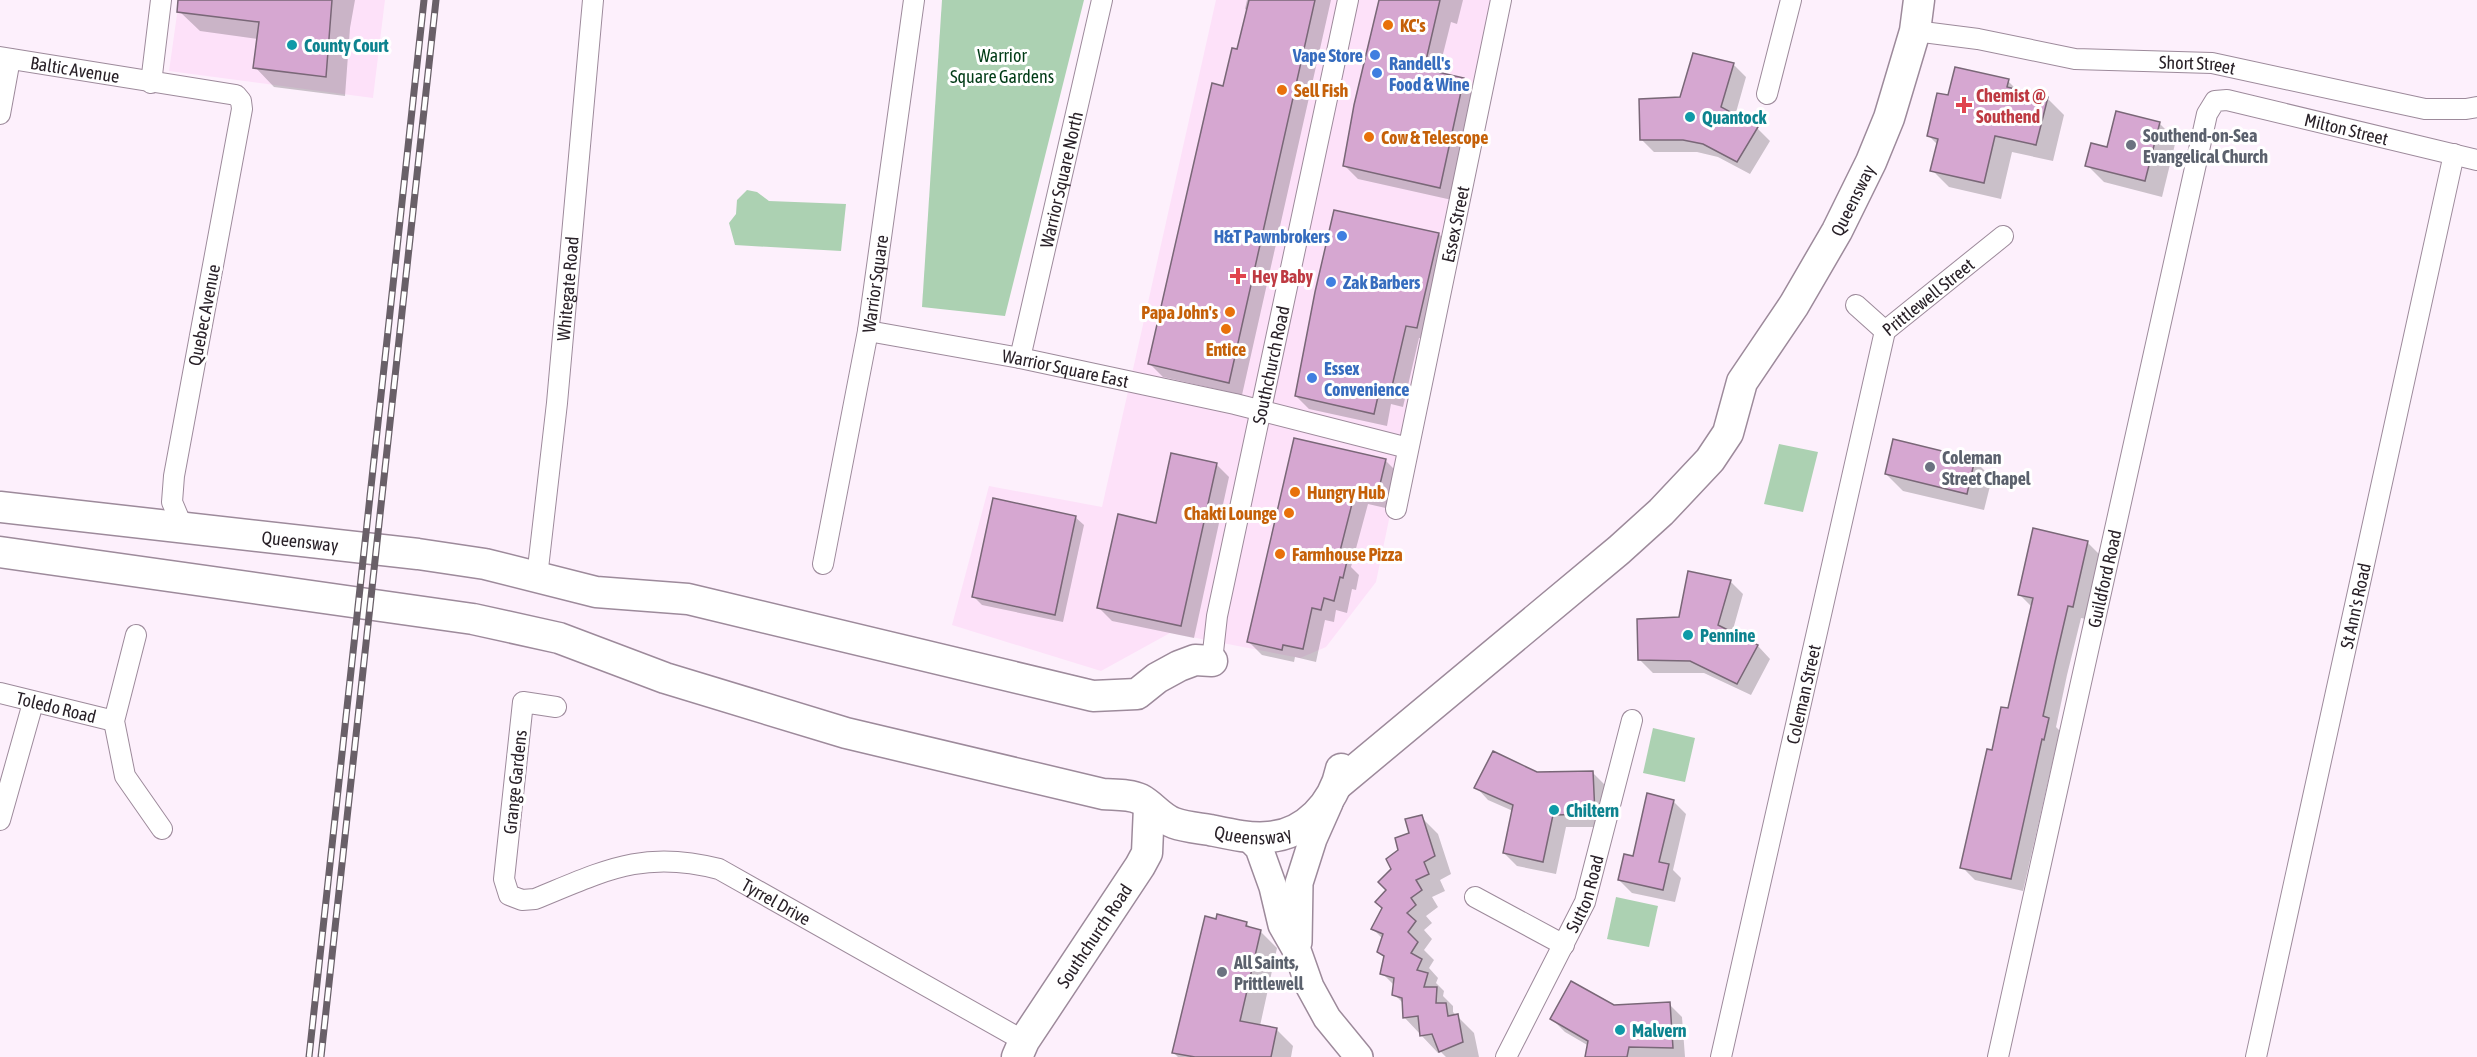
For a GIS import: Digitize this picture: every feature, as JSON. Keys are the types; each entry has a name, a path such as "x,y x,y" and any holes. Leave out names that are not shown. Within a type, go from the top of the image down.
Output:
{"main road":[{"name":"Queensway","path":"1144,803 1173,823 1247,836 1270,837 1290,832 1311,821 1337,783 1619,550 1661,512 1710,460 1728,433 1742,382 1794,305 1851,205 1889,118 1915,31 1919,0"},
{"name":"Queensway","path":"0,507 418,554 485,564 596,592 688,599 1093,696 1137,694 1156,678 1179,666 1195,660 1212,661"},
{"path":"0,552 473,619 559,638 685,685 846,733 1144,803"},
{"path":"1298,953 1299,883 1313,839 1337,783"},
{"name":"Southchurch Road","path":"1021,1049 1147,853 1144,803"},
{"path":"1247,836 1259,848 1273,887 1282,925 1298,953 1310,987 1327,1018 1359,1057"}],"street":[{"path":"151,83 161,0"},
{"name":"Whitegate Road","path":"537,577 557,403 594,0"},
{"name":"Warrior Square","path":"823,564 868,331 914,0"},
{"name":"Warrior Square North","path":"1020,358 1102,0"},
{"name":"Southchurch Road","path":"1212,661 1217,616 1307,184 1348,0"},
{"name":"Essex Street","path":"1396,509 1501,0"},
{"path":"1767,94 1791,0"},
{"name":"Short Street","path":"1915,31 1978,39 2075,59 2212,63 2425,109 2466,110 2477,107"},
{"path":"0,114 5,58"},
{"name":"Baltic Avenue","path":"5,58 236,95 241,101"},
{"name":"Milton Street","path":"2215,101 2227,100 2477,160"},
{"name":"Quebec Avenue","path":"183,528 172,502 173,483 242,109 241,101"},
{"name":"Guildford Road","path":"1998,1057 2207,114 2215,101"},
{"name":"St Ann's Road","path":"2256,1057 2454,154"},
{"name":"Prittlewell Street","path":"1856,305 1885,332 2003,237"},
{"name":"Warrior Square East","path":"868,331 1020,358 1261,412"},
{"name":"Coleman Street","path":"1721,1057 1885,332"},
{"path":"1261,412 1408,448"},
{"path":"136,635 114,721 125,776 162,829"},
{"name":"Toledo Road","path":"0,693 33,703 114,721"},
{"name":"Grange Gardens","path":"510,895 504,879 524,702 556,707"},
{"path":"0,820 33,703"},
{"name":"Sutton Road","path":"1506,1057 1585,902 1632,720"},
{"name":"Tyrrel Drive","path":"510,895 522,900 535,899 612,868 637,862 696,863 719,869 1021,1049"},
{"path":"1475,897 1564,945"}],"shaded area":[{"path":"179,0 385,0 373,98 169,71"},
{"path":"1216,0 1497,0 1376,582 1326,647 1300,658 1170,633 1101,671 952,625 989,486 1102,507"}],"green space":[{"name":"Warrior Square Gardens","path":"942,0 1084,0 1005,316 922,307"},
{"path":"747,190 757,192 769,201 846,204 841,251 735,245 729,223 736,214 737,200"},
{"path":"1779,444 1818,452 1803,512 1764,504"},
{"path":"1653,728 1695,738 1685,782 1643,773"},
{"path":"1616,897 1658,906 1649,947 1607,939"}],"building":[{"name":"County Court","path":"178,0 332,0 326,77 253,68 259,22 177,12"},
{"path":"1249,0 1315,0 1229,383 1148,364 1212,83 1223,86 1232,48 1237,49"},
{"path":"1379,0 1440,0 1424,69 1464,78 1440,188 1343,166 1354,105"},
{"name":"Quantock","path":"1693,53 1734,63 1721,107 1758,127 1737,162 1703,144 1683,140 1640,140 1639,99 1680,97"},
{"path":"1955,67 2009,79 2007,87 2048,97 2036,145 1995,136 1984,183 1930,171 1938,139 1927,136 1937,93 1948,95"},
{"name":"Southend-on-Sea Evangelical Church","path":"2116,111 2160,122 2145,181 2085,166 2091,143 2107,147"},
{"path":"1334,210 1439,233 1417,328 1406,326 1390,395 1379,392 1374,414 1295,396"},
{"path":"1294,438 1386,459 1377,497 1355,492 1338,559 1347,561 1334,601 1324,598 1321,610 1312,608 1303,649 1283,645 1282,650 1247,642"},
{"name":"Coleman Street Chapel","path":"1893,439 1975,459 1967,494 1885,474"},
{"path":"1171,453 1217,463 1181,626 1097,608 1118,514 1156,523"},
{"path":"993,498 1076,516 1055,615 972,597"},
{"path":"2033,528 2088,541 2073,607 2068,606 2055,662 2043,716 2049,718 2044,740 2042,739 2011,879 1960,868 1987,749 1992,750 2001,707 2008,708 2033,598 2018,595"},
{"name":"Pennine","path":"1688,571 1731,580 1718,625 1758,645 1737,684 1690,661 1638,660 1637,619 1679,617"},
{"name":"Chiltern","path":"1493,751 1537,772 1593,771 1595,814 1553,815 1543,862 1503,853 1513,805 1474,788"},
{"path":"1647,793 1674,800 1659,862 1669,864 1663,890 1618,880 1624,854 1633,856"},
{"path":"1422,815 1435,856 1424,862 1429,874 1416,880 1422,890 1411,898 1416,905 1407,913 1416,921 1408,932 1418,942 1411,953 1422,959 1417,970 1428,973 1424,987 1437,987 1436,1003 1446,1003 1448,1016 1458,1014 1463,1042 1439,1052 1432,1034 1420,1036 1418,1016 1403,1018 1402,998 1392,995 1394,978 1380,974 1384,956 1377,952 1383,934 1371,929 1382,908 1375,902 1386,890 1378,882 1391,869 1386,859 1398,850 1395,838 1409,833 1405,819"},
{"name":"All Saints, Prittlewell","path":"1217,914 1247,922 1246,926 1261,930 1240,1021 1277,1028 1271,1057 1195,1057 1172,1053 1205,916 1216,919"},
{"name":"Malvern","path":"1571,981 1614,1005 1670,1002 1673,1048 1629,1047 1627,1057 1585,1057 1588,1041 1550,1019"}],"railway":[{"path":"309,1057 424,0"},
{"path":"321,1057 436,0"}],"place":[{"name":"KC's","path":"1388,25"},
{"name":"County Court","path":"292,45"},
{"name":"Vape Store","path":"1375,55"},
{"name":"Randell's Food & Wine","path":"1377,73"},
{"name":"Sell Fish","path":"1282,90"},
{"name":"Chemist @ Southend","path":"1964,105"},
{"name":"Quantock","path":"1690,117"},
{"name":"Cow & Telescope","path":"1369,137"},
{"name":"Southend-on-Sea Evangelical Church","path":"2131,145"},
{"name":"H&T Pawnbrokers","path":"1342,236"},
{"name":"Hey Baby","path":"1238,276"},
{"name":"Zak Barbers","path":"1331,282"},
{"name":"Papa John's","path":"1230,312"},
{"name":"Entice","path":"1226,329"},
{"name":"Essex Convenience","path":"1312,378"},
{"name":"Coleman Street Chapel","path":"1930,467"},
{"name":"Hungry Hub","path":"1295,492"},
{"name":"Chakti Lounge","path":"1289,513"},
{"name":"Farmhouse Pizza","path":"1280,554"},
{"name":"Pennine","path":"1688,635"},
{"name":"Chiltern","path":"1554,810"},
{"name":"All Saints, Prittlewell","path":"1222,972"},
{"name":"Malvern","path":"1620,1030"}]}
